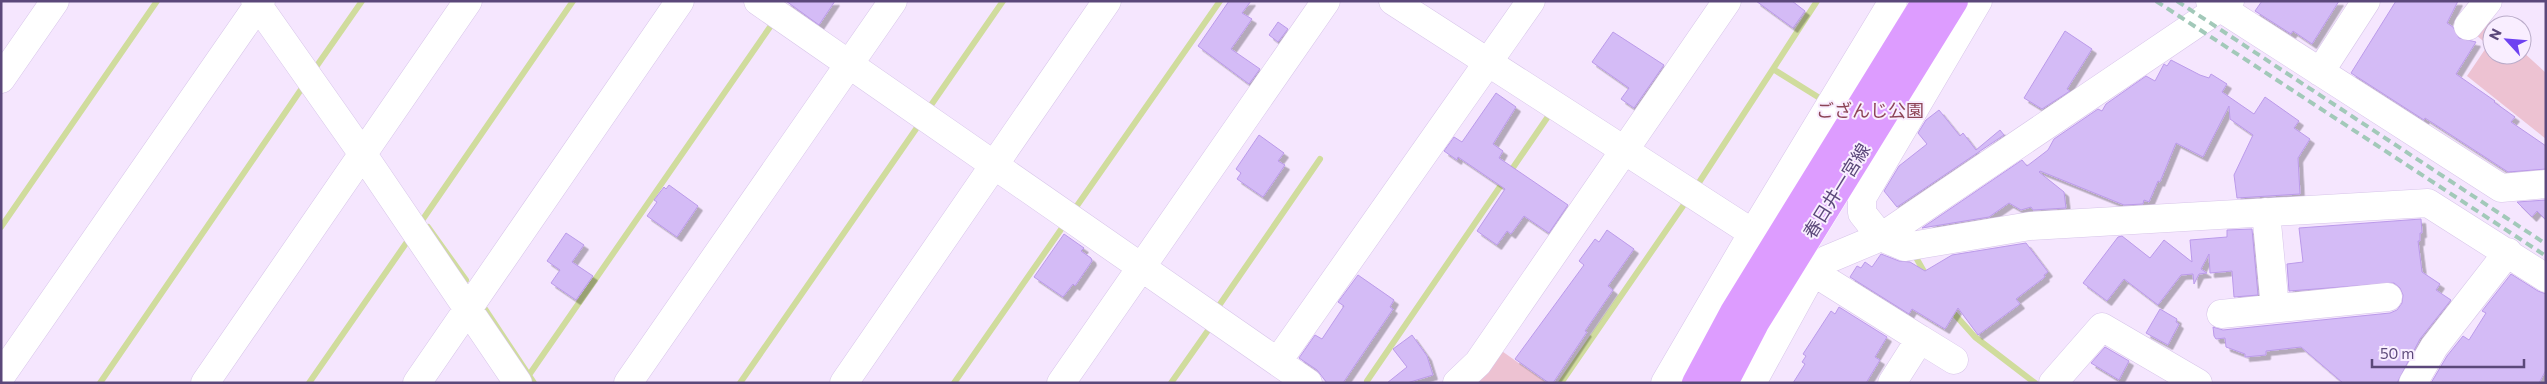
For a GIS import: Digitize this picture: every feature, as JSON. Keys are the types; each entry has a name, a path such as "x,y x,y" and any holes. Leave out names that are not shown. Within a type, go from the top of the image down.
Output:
{"main road":[{"name":"春日井一宮線","path":"1696,383 1734,312 1926,1"},
{"name":"春日井一宮線","path":"1724,383 1755,323 1954,1"}],"street":[{"path":"1,79 55,1"},
{"path":"205,383 468,1"},
{"path":"417,383 680,1"},
{"path":"758,1 1308,383"},
{"path":"628,383 893,1"},
{"path":"844,383 1107,1"},
{"path":"1061,383 1326,1"},
{"path":"1393,1 1813,272 1915,360 1954,360"},
{"path":"1278,361 1531,1"},
{"path":"1457,383 1478,363 1727,1"},
{"path":"1665,383 1752,234 1893,1"},
{"path":"1978,1 1862,198 1862,213 1881,237 1904,247 2030,226 2428,203 2508,252 2546,278"},
{"path":"2320,72 2366,1"},
{"path":"2468,26 2488,1"},
{"path":"1,376 258,3 518,383"},
{"path":"1752,383 1813,272 1826,260 1881,237 2220,3 2320,72 2501,188 2546,184"},
{"path":"2266,212 2275,308"},
{"path":"2412,383 2434,348 2508,252"},
{"path":"2221,314 2388,297"},
{"path":"2053,383 2102,327 2198,383"},
{"path":"1892,383 1915,360"}],"shaded area":[{"path":"2482,15 2482,40 2470,30"},
{"path":"2482,54 2482,65 2532,65 2532,60 2546,73 2546,139 2467,76"},
{"path":"1499,349 1547,383 1471,383"}],"building":[{"path":"786,1 835,1 819,25"},
{"path":"1229,1 1251,1 1242,13 1252,19 1231,49 1260,69 1249,84 1198,46"},
{"path":"1756,1 1792,1 1805,11 1793,28"},
{"path":"2262,1 2339,1 2312,44 2293,31 2291,34 2255,11"},
{"path":"2396,1 2458,1 2447,23 2453,27 2459,38 2476,42 2456,74 2515,117 2511,122 2546,146 2546,169 2508,172 2351,73"},
{"path":"1278,22 1288,29 1278,42 1269,35"},
{"path":"2065,31 2092,49 2067,89 2070,91 2042,109 2024,98"},
{"path":"1613,32 1664,65 1634,108 1621,99 1629,88 1592,62"},
{"path":"2171,60 2200,75 2209,78 2211,74 2227,84 2222,92 2254,114 2265,97 2299,121 2294,128 2310,139 2298,158 2300,194 2237,198 2234,175 2253,135 2230,119 2229,106 2203,157 2176,143 2160,182 2158,181 2149,202 2144,200 2143,204 2124,205 2040,171 2064,192 2066,208 2033,210 2031,207 2021,210 2009,203 1989,217 1922,228 2022,160 2027,166 2048,150 2054,139 2098,109 2102,111 2106,104 2146,76 2155,81 2164,64 2167,66"},
{"path":"1496,93 1516,107 1493,144 1503,151 1499,158 1568,205 1549,233 1524,216 1511,234 1507,231 1497,245 1477,231 1505,189 1458,157 1457,160 1444,151 1454,137 1462,142"},
{"path":"1939,110 1960,136 1963,133 1976,150 2000,130 2004,135 1897,207 1884,191 1899,166 1927,144 1918,133 1926,120"},
{"path":"1259,135 1284,153 1278,161 1285,165 1263,197 1237,179 1241,173 1236,169"},
{"path":"669,185 698,206 677,237 647,216 657,202 654,200 664,187 666,189"},
{"path":"2546,200 2546,220 2537,211 2532,217 2517,202"},
{"path":"2421,219 2422,233 2420,233 2420,241 2418,241 2422,272 2440,284 2436,290 2451,300 2420,339 2397,383 2343,383 2301,347 2266,351 2266,355 2245,357 2245,354 2226,347 2225,338 2216,339 2214,336 2213,327 2223,330 2390,313 2397,310 2402,303 2403,295 2400,288 2394,283 2289,291 2287,264 2303,262 2299,228"},
{"path":"2252,229 2258,295 2234,297 2232,271 2210,273 2209,254 2201,269 2207,273 2199,274 2194,284 2193,274 2181,275 2158,305 2124,279 2107,301 2083,283 2118,237 2122,236 2150,258 2164,240 2192,262 2190,240 2227,237 2227,230"},
{"path":"1607,230 1634,249 1608,286 1613,290 1585,331 1587,332 1553,383 1549,383 1515,359 1584,265 1579,261 1595,239 1599,242"},
{"path":"566,233 584,245 572,262 593,276 576,300 551,283 560,270 547,261"},
{"path":"1064,234 1084,248 1081,251 1091,258 1092,261 1075,286 1073,284 1063,297 1034,277"},
{"path":"2026,243 2048,272 2044,275 2045,277 2016,299 2020,304 1978,335 1958,308 1945,329 1912,309 1909,314 1850,277 1857,266 1861,268 1865,262 1872,267 1881,254 1899,261 1910,262 1925,271 1952,255"},
{"path":"2511,274 2546,294 2546,370 2539,383 2431,383 2447,356 2463,336 2469,340 2486,313 2482,311"},
{"path":"1358,275 1394,300 1390,307 1393,309 1343,383 1327,383 1317,370 1299,358 1315,335 1322,339 1344,306 1338,302"},
{"path":"1839,307 1887,337 1875,357 1880,360 1866,383 1793,383 1805,364 1802,362 1806,356 1803,354 1831,311 1835,314"},
{"path":"2160,309 2177,319 2176,322 2179,324 2168,345 2146,333"},
{"path":"1412,335 1427,356 1433,375 1407,383 1387,383 1407,367 1393,349"},
{"path":"2105,347 2129,361 2119,380 2091,363"}],"waterway":[{"path":"1,227 157,1"},
{"path":"316,67 362,1"},
{"path":"423,219 573,1"},
{"path":"929,108 1003,1"},
{"path":"1074,210 1220,1"},
{"path":"1817,1 1773,69 1818,97"},
{"path":"529,375 770,27"},
{"path":"1698,184 1773,69"},
{"path":"100,383 300,91"},
{"path":"1367,381 1547,118"},
{"path":"740,383 916,129"},
{"path":"1216,310 1320,159"},
{"path":"1561,383 1683,206"},
{"path":"428,227 466,280"},
{"path":"954,383 1062,228"},
{"path":"309,383 409,239"},
{"path":"1914,254 1926,275"},
{"path":"1949,308 1975,337 2035,383"},
{"path":"485,309 534,383"},
{"path":"1171,383 1209,329"}],"railway":[{"path":"2156,1 2546,256"},
{"path":"2177,1 2546,244"}],"park label":[{"name":"ござんじ公園","path":"1870,111"}]}
